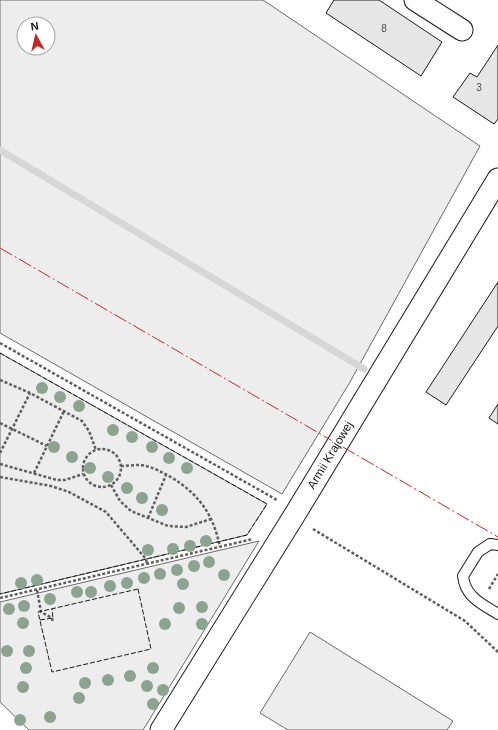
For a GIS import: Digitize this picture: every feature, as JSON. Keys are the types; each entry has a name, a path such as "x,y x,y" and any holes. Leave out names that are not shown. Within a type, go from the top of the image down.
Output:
{"street":[{"path":"415,0 462,30"},
{"name":"Armii Krajowej","path":"161,730 302,518 498,180"}],"lane":[{"path":"498,545 490,544 478,552 463,576 467,592 476,600 498,614"}],"path":[{"path":"0,348 1,344 302,518 465,621 498,652"},
{"path":"0,380 30,393 79,419 86,425 96,450"},
{"path":"0,453 30,393"},
{"path":"34,473 64,411"},
{"path":"0,423 47,446"},
{"path":"105,449 112,451 118,456 121,466 119,478 111,485 99,488 92,485 83,474 85,458 96,450 105,449"},
{"path":"0,464 58,480 65,480 83,474"},
{"path":"121,466 149,466 190,490 200,500 211,519 220,547"},
{"path":"148,518 166,475"},
{"path":"0,477 51,486 69,492 106,512 146,559 147,564"},
{"path":"111,485 124,506 131,511 175,528 186,527 211,519"},
{"path":"0,598 254,539 257,542"},
{"path":"487,592 497,579 498,574"},
{"path":"37,590 41,612 52,618 54,623"}],"shaded area":[{"path":"0,0 263,0 480,146 350,382 282,494 0,333"},
{"path":"0,353 267,504 247,535 0,594"},
{"path":"259,541 143,730 29,730 0,702 0,602"},
{"path":"310,632 453,721 447,730 288,730 260,713"}],"building":[{"path":"334,0 379,0 442,42 421,76 326,13"},
{"path":"498,45 498,119 494,124 453,97 470,73 477,77"},
{"path":"498,282 498,326 446,405 426,392"},
{"path":"498,404 498,424 489,418"}],"waterway":[{"path":"0,150 364,369"}],"fence":[{"path":"0,353 267,504 247,535 0,594"},
{"path":"138,589 151,649 52,672 38,612 138,589"},
{"path":"40,620 53,618 52,609"}],"power":[{"path":"0,248 498,537"}]}
